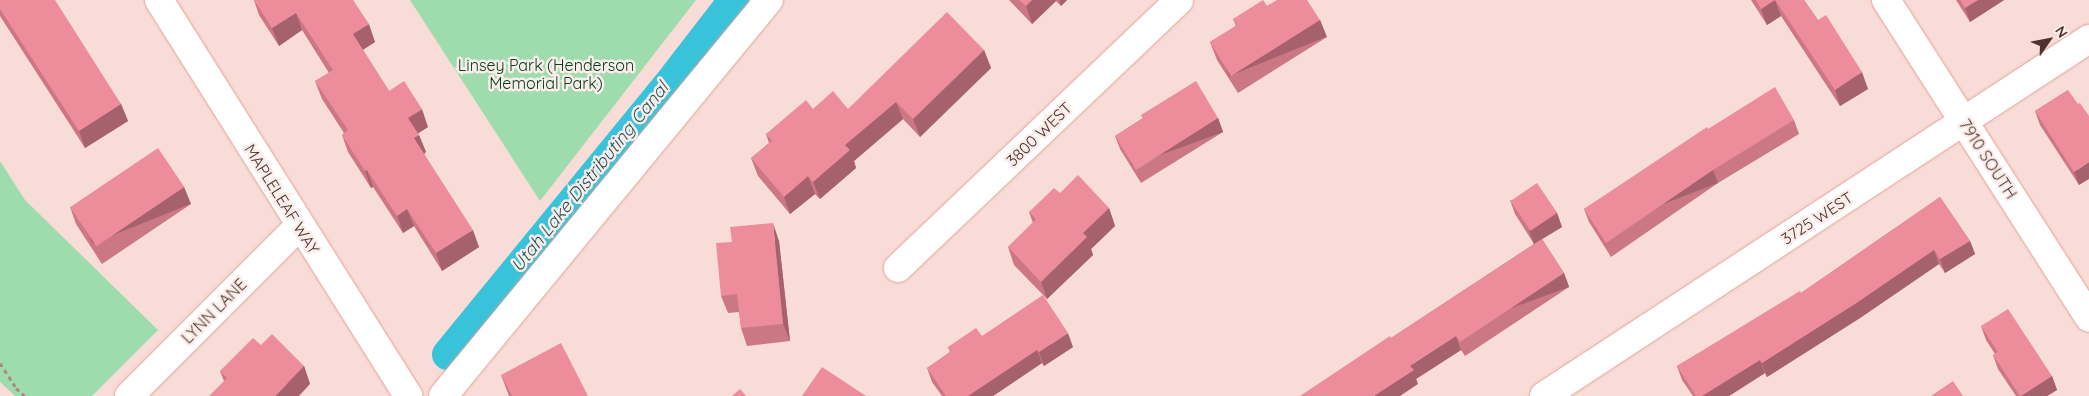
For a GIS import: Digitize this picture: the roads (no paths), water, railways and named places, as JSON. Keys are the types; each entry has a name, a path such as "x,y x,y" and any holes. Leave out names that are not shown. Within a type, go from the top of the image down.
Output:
{"street":[{"name":"MAPLELEAF WAY","path":"159,0 299,226 408,396"},
{"path":"443,396 769,0"},
{"name":"3800 WEST","path":"898,268 1179,0"},
{"name":"7910 SOUTH","path":"1886,0 2089,318"},
{"name":"3725 WEST","path":"1544,396 2089,39"},
{"name":"LYNN LANE","path":"129,396 299,226"}],"waterway":[{"name":"Utah Lake Distributing Canal","path":"447,354 675,75 733,0"}],"park label":[{"name":"Linsey Park (Henderson Memorial Park)","path":"546,74"}]}
